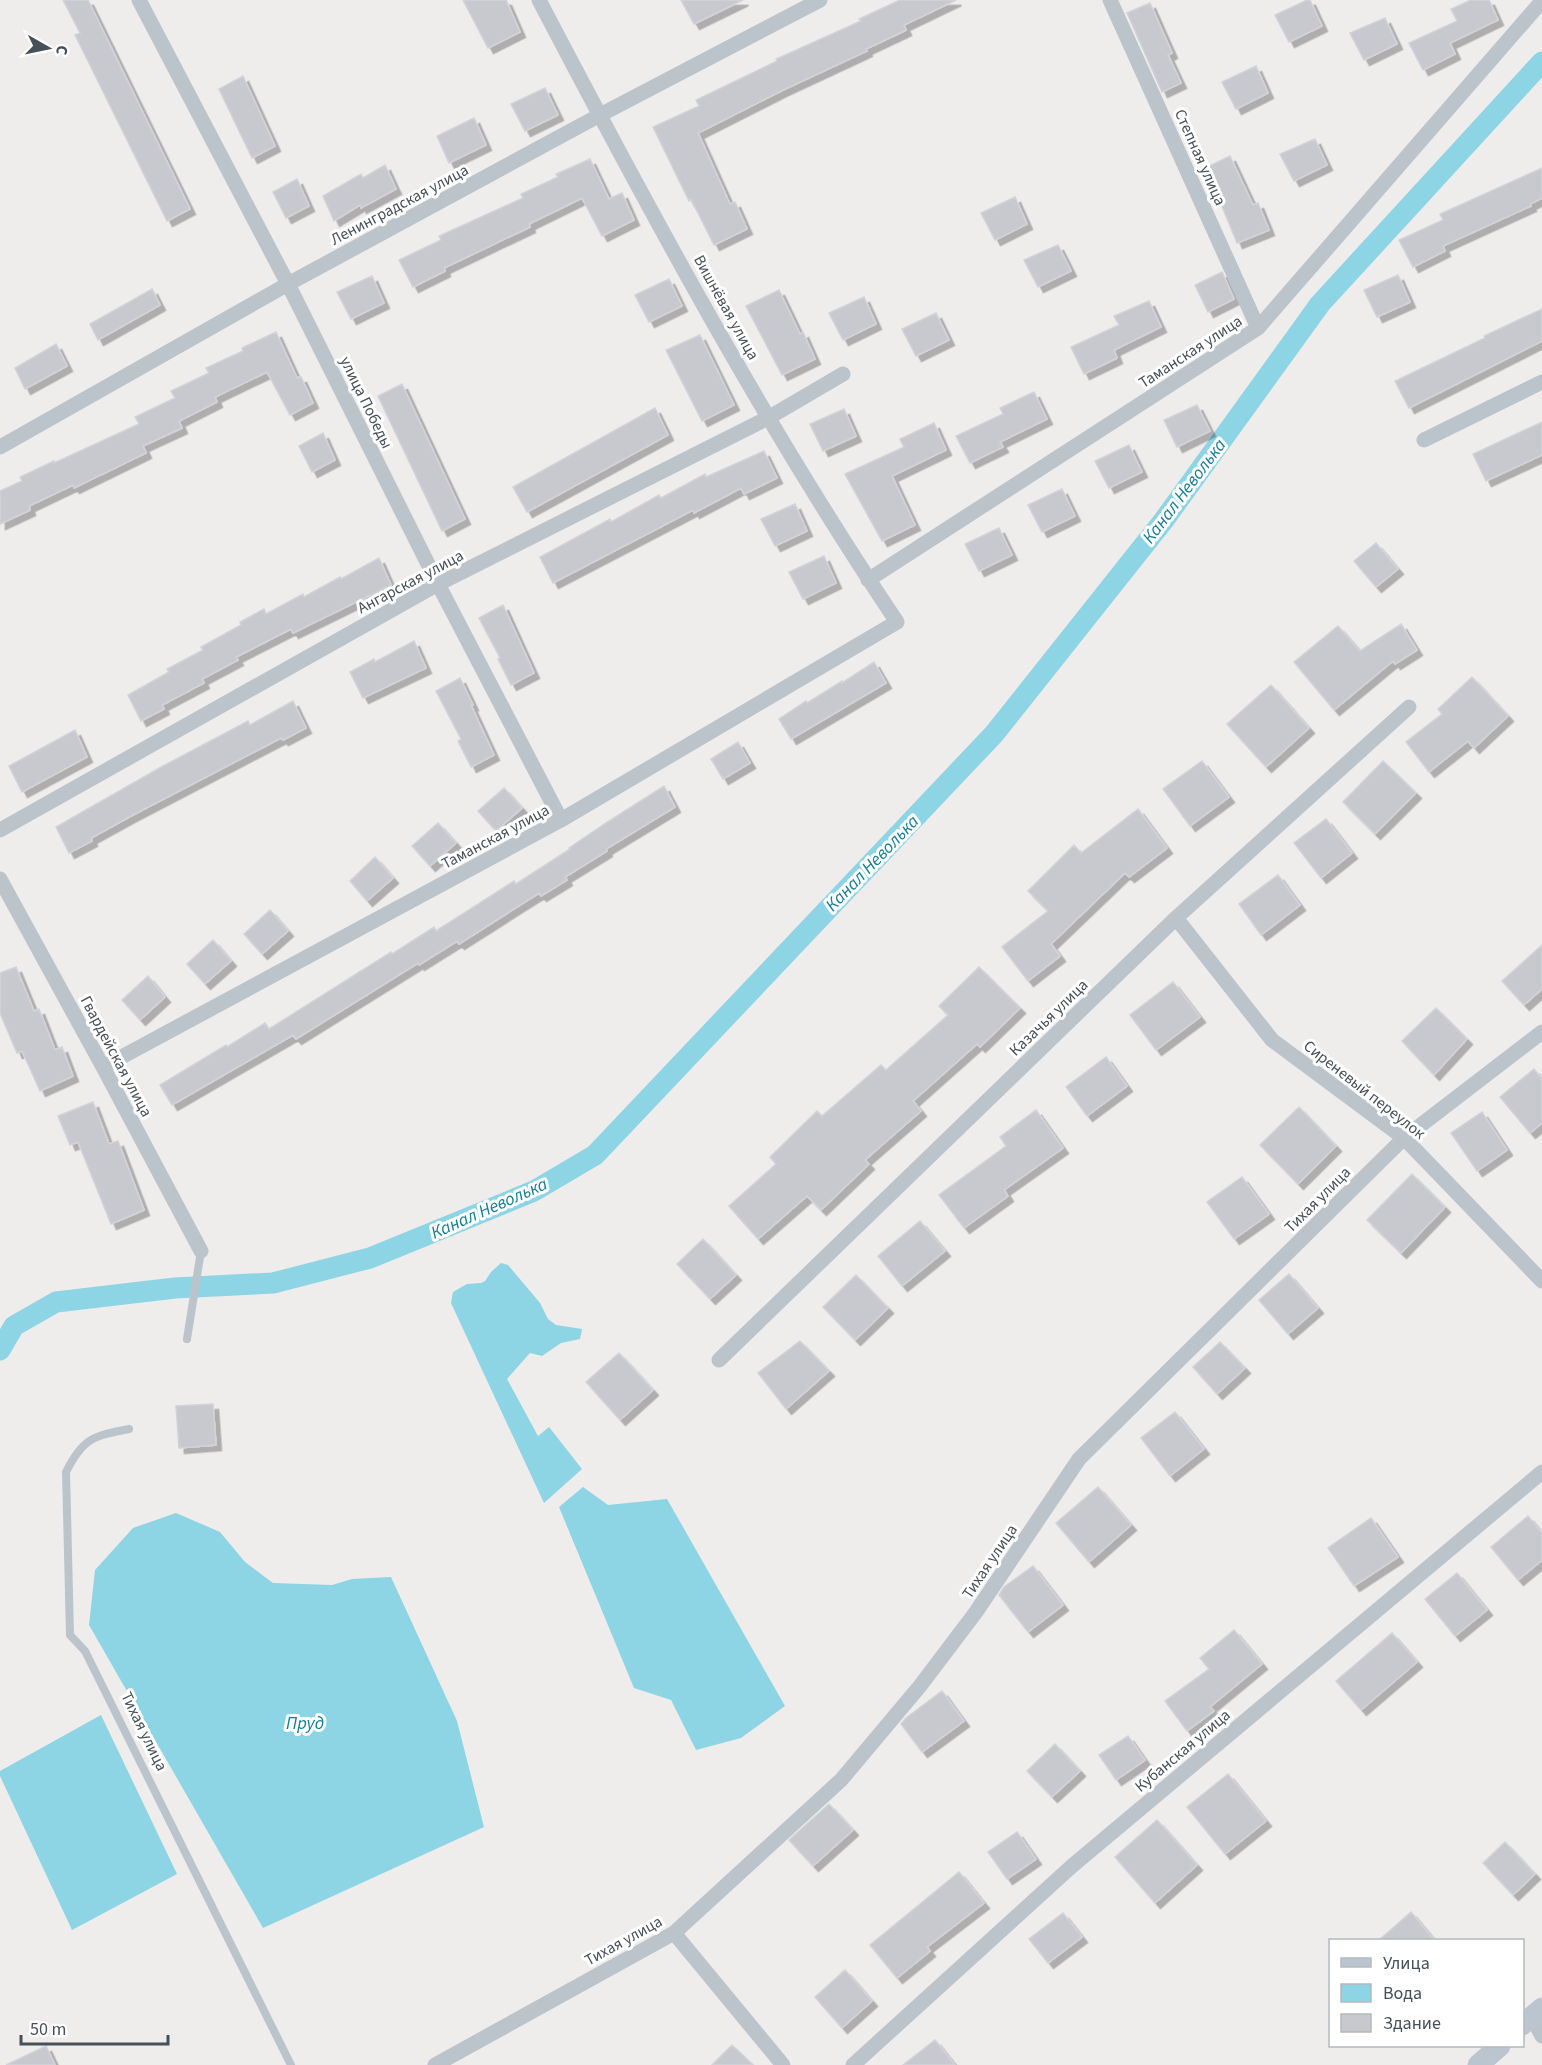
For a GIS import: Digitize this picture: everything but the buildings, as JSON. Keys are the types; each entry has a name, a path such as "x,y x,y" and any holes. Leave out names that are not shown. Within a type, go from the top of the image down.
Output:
{"main road":[{"path":"1478,2065 1499,2047"}],"street":[{"name":"улица Победы","path":"139,0 288,284 438,585 561,820"},
{"name":"Вишнёвая улица","path":"539,0 768,418 868,580 897,622"},
{"name":"Ленинградская улица","path":"0,447 288,284 600,115 820,0"},
{"name":"Степная улица","path":"1110,0 1258,328"},
{"name":"Таманская улица","path":"868,580 1258,328 1542,1"},
{"name":"Ангарская улица","path":"0,830 438,585 768,418 843,374"},
{"path":"1424,440 1542,382"},
{"name":"Таманская улица","path":"103,1067 561,820 897,622"},
{"name":"Казачья улица","path":"719,1360 1176,918 1409,707"},
{"name":"Гвардейская улица","path":"0,879 201,1251"},
{"name":"Сиреневый переулок","path":"1176,918 1272,1040 1404,1138 1542,1281"},
{"name":"Тихая улица","path":"435,2065 674,1933 841,1780 920,1686 976,1612 1079,1459 1404,1138 1542,1032"},
{"name":"Кубанская улица","path":"853,2065 1072,1866 1542,1472"},
{"path":"674,1933 783,2065"},
{"path":"1532,2017 1542,2036"}],"lane":[{"path":"187,1339 201,1251"},
{"name":"Тихая улица","path":"129,1430 88,1440 75,1454 66,1472 70,1635 85,1651 291,2065"}],"water":[{"path":"501,1263 508,1265 540,1303 548,1319 556,1325 582,1329 580,1339 561,1343 542,1356 530,1353 507,1379 538,1436 549,1427 582,1469 544,1503 451,1303 453,1292 467,1284 485,1281"},
{"path":"583,1487 608,1505 667,1499 785,1706 741,1738 696,1750 671,1700 634,1688 559,1507"},
{"name":"Пруд","path":"176,1513 220,1532 245,1562 273,1583 332,1585 352,1579 391,1577 457,1721 484,1827 263,1928 89,1625 95,1570 133,1528"},
{"path":"101,1715 177,1874 72,1930 0,1776 0,1771"}],"waterway":[{"name":"Канал Неволька","path":"0,1350 14,1326 56,1302 175,1288 273,1283 370,1258 534,1191 595,1155 994,734 1164,520 1320,304 1542,62"}]}
